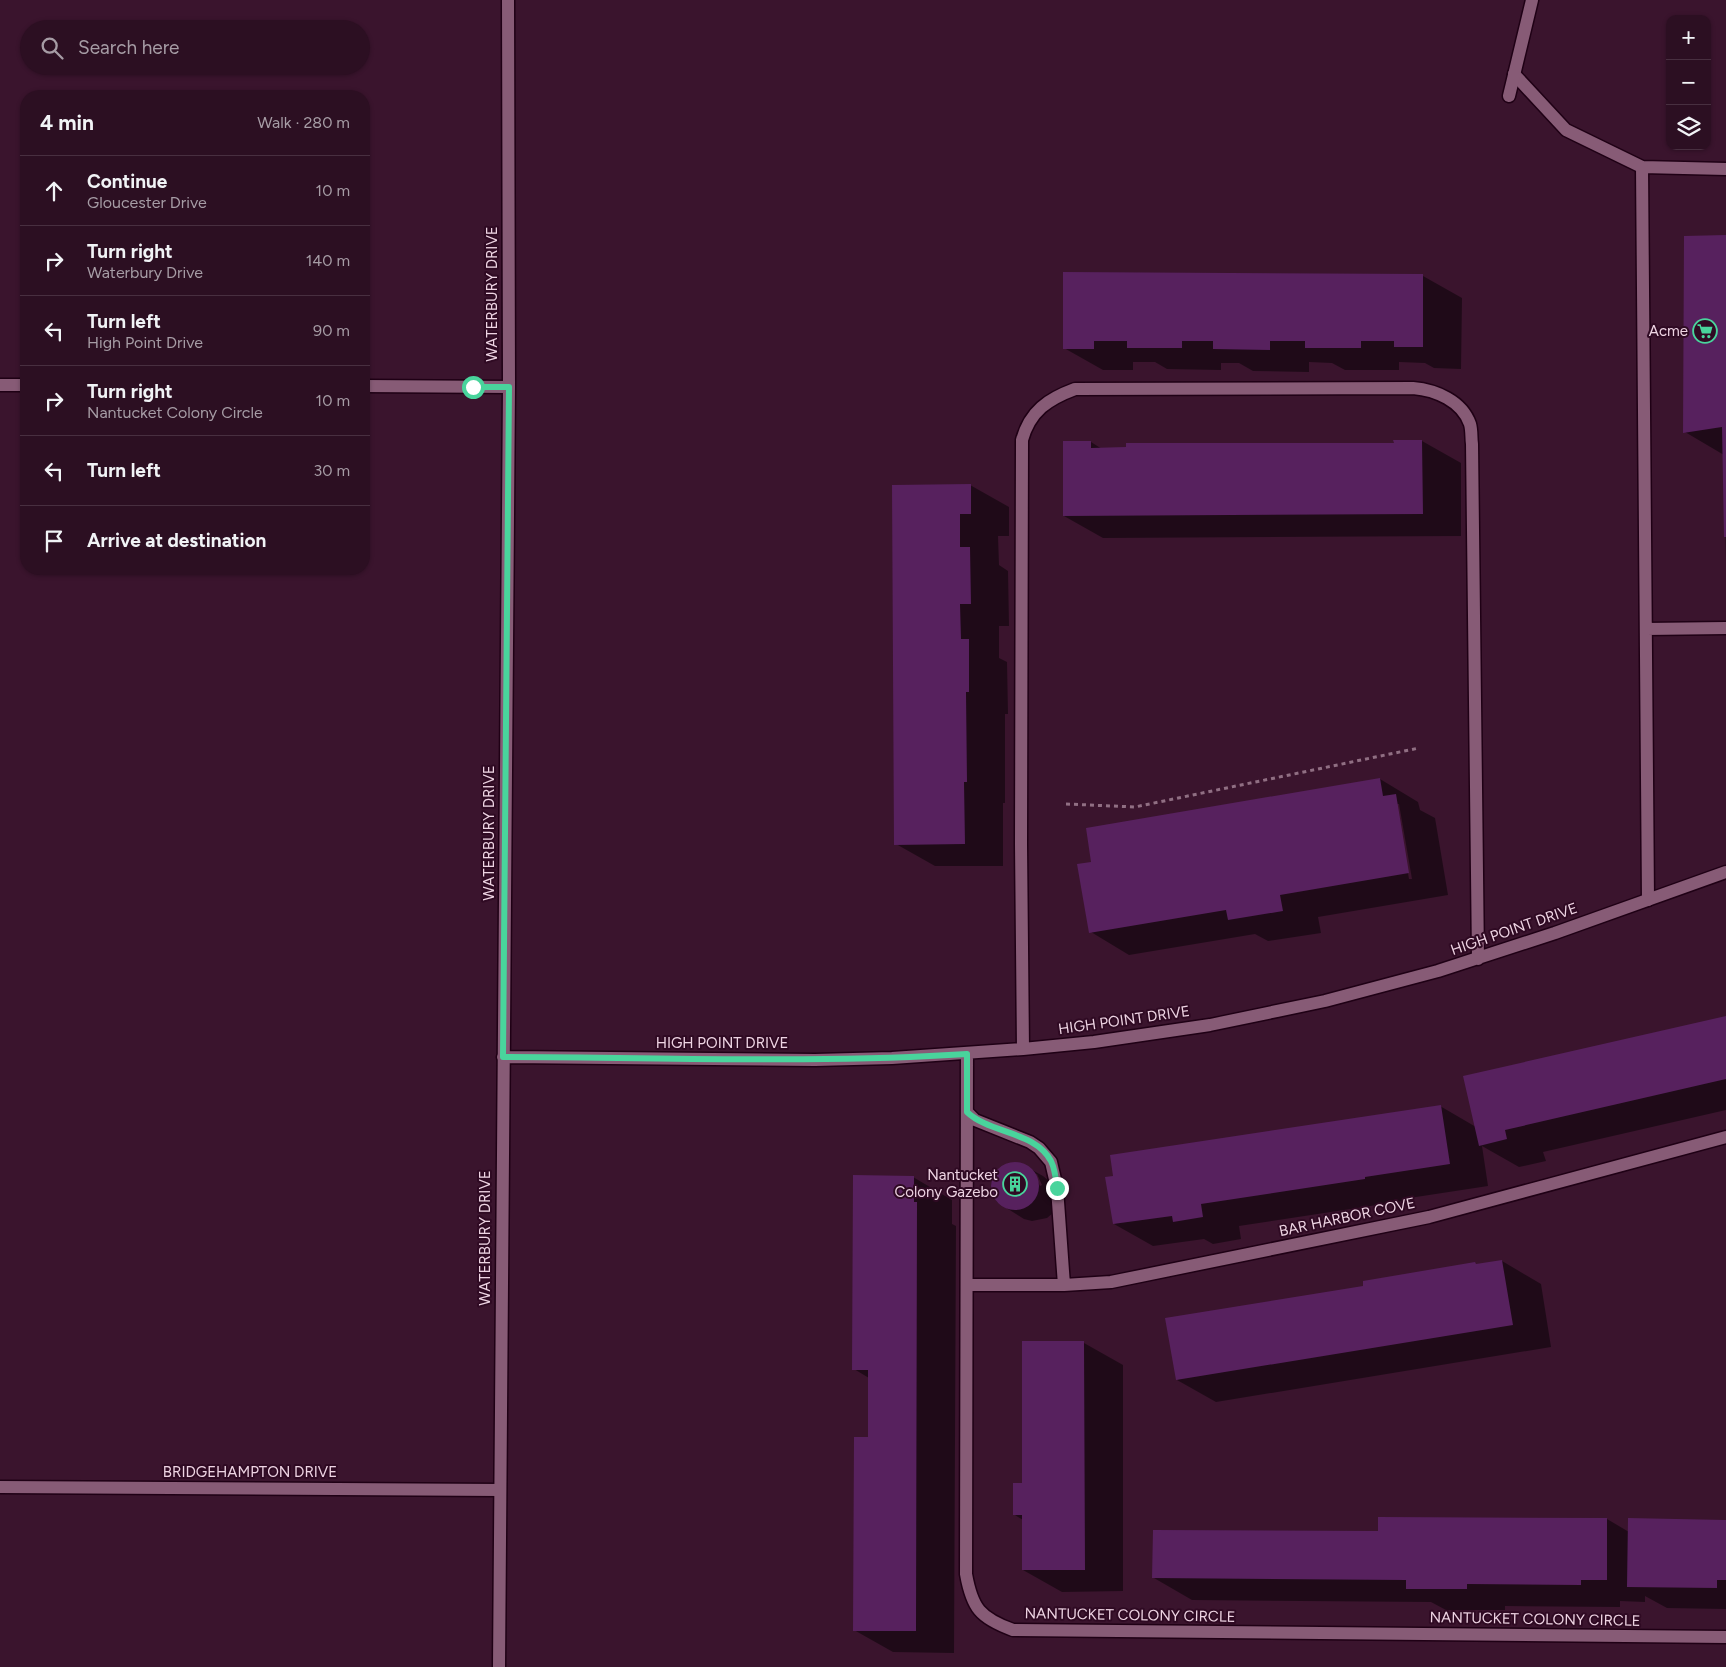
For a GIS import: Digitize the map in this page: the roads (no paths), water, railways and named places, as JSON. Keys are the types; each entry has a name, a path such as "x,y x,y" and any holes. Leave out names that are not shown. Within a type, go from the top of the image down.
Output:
{"street":[{"name":"WATERBURY DRIVE","path":"499,1667 509,387 508,0"},
{"path":"1509,96 1532,0"},
{"path":"1514,74 1566,130 1642,167 1726,169"},
{"path":"1642,167 1648,900"},
{"path":"0,385 20,385"},
{"path":"370,386 509,387"},
{"path":"1023,1049 1021,844 1022,440 1025,428 1041,407 1057,396 1075,389 1413,388 1435,392 1460,409 1470,424 1472,444 1478,959"},
{"path":"1646,629 1726,628"},
{"name":"HIGH POINT DRIVE","path":"503,1057 816,1060 967,1054 1094,1042 1219,1023 1325,1001 1438,972 1726,872"},
{"name":"NANTUCKET COLONY CIRCLE","path":"967,1054 966,1574 969,1593 979,1610 993,1623 1013,1630 1726,1637"},
{"path":"967,1112 975,1120 1030,1142 1039,1148 1051,1162 1057,1188 1064,1285"},
{"name":"BAR HARBOR COVE","path":"967,1285 1064,1285 1111,1282 1429,1217 1726,1137"},
{"name":"BRIDGEHAMPTON DRIVE","path":"0,1487 500,1490"}],"place":[{"name":"Acme","path":"1705,331"},
{"name":"Nantucket Colony Gazebo","path":"1015,1184"}]}
